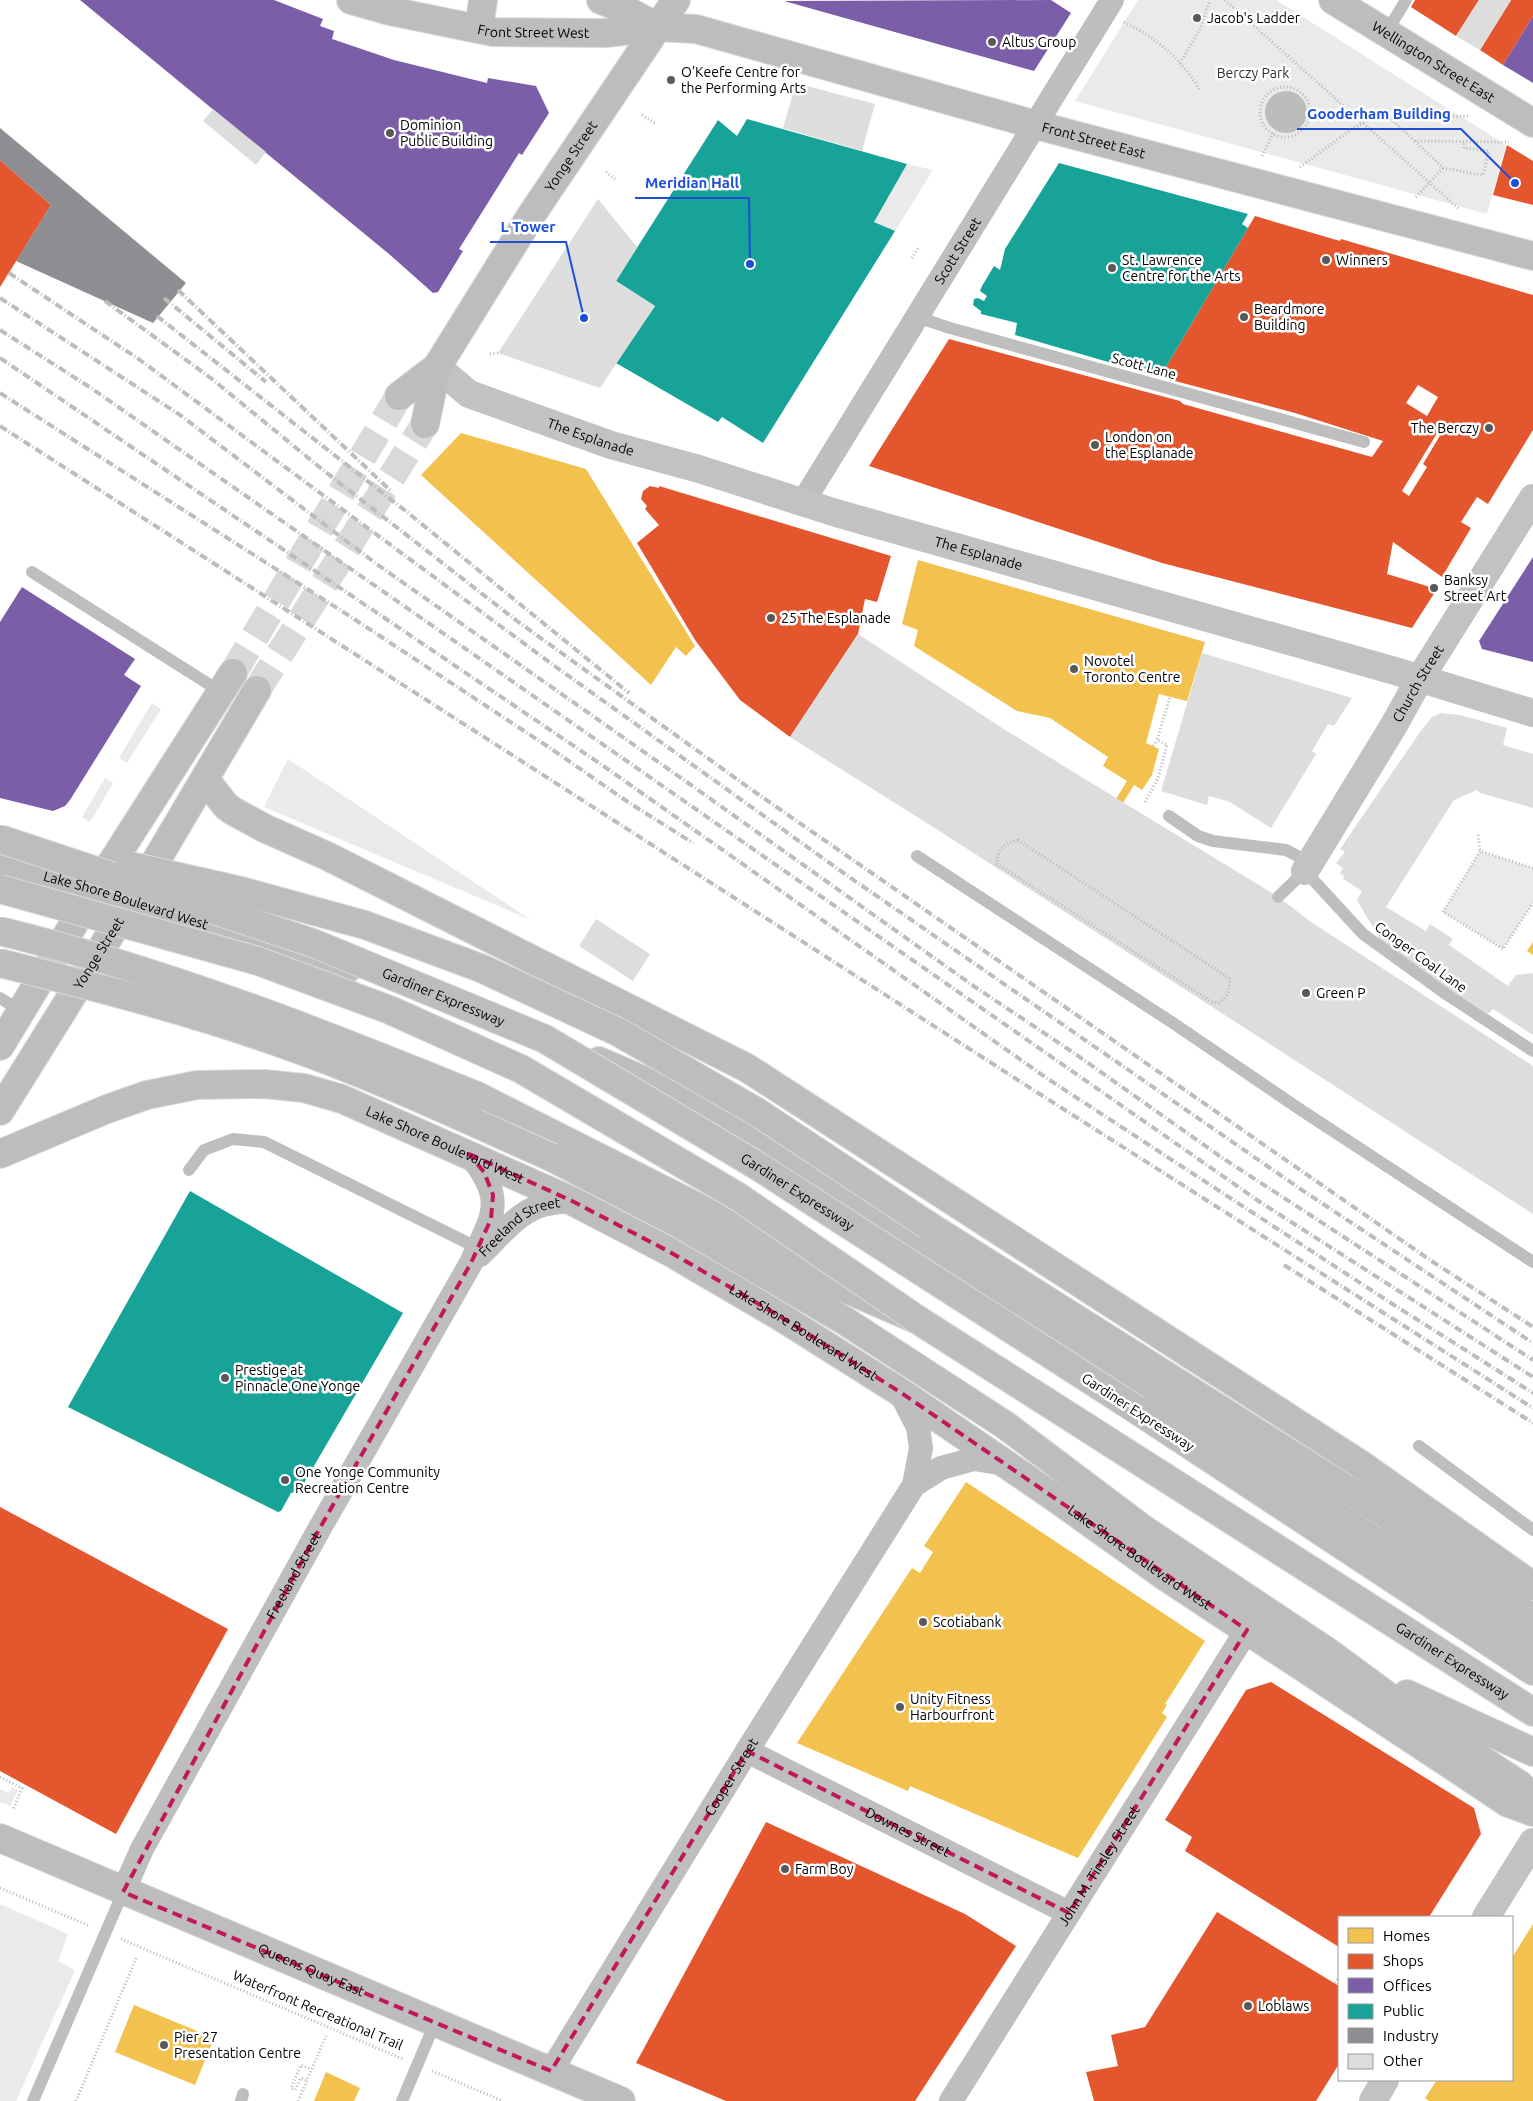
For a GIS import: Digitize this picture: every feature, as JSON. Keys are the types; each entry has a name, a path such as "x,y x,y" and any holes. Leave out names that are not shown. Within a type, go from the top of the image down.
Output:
{"main road":[{"name":"Front Street West","path":"351,0 390,12 493,32 606,33 657,27"},
{"path":"479,30 483,0"},
{"path":"602,0 626,10 657,27"},
{"name":"Yonge Street","path":"425,424 437,367 532,214 676,0"},
{"name":"Wellington Street East","path":"1333,0 1533,123"},
{"name":"Front Street East","path":"657,27 696,29 1036,125 1533,256"},
{"name":"Yonge Street","path":"399,396 437,367"},
{"path":"0,1046 11,1004 95,889 227,683"},
{"name":"Yonge Street","path":"0,1111 205,779 257,690"},
{"path":"205,779 226,806 264,828 327,856 747,1068 1360,1464 1533,1586"},
{"path":"0,834 241,891 365,925 483,969 618,1032 757,1112 938,1232 1389,1516 1531,1615"},
{"name":"Gardiner Expressway","path":"0,839 313,943 544,1039 772,1176 1137,1410 1533,1671"},
{"name":"Lake Shore Boulevard West","path":"0,864 95,889 358,972 542,1037 680,1096 1533,1642"},
{"name":"Gardiner Expressway","path":"0,889 258,961 390,1010 521,1069 737,1196 918,1320 1533,1712"},
{"path":"0,932 43,942 162,976 319,1032 477,1096 709,1213 809,1273 918,1320"},
{"path":"0,963 153,1002 284,1044 401,1090 552,1157 676,1222 844,1321 1004,1425 1143,1529 1328,1652 1411,1713 1520,1785 1533,1800"},
{"name":"Lake Shore Boulevard West","path":"0,1154 107,1109 147,1095 197,1085 264,1084 304,1088 342,1099 470,1154 572,1201 670,1252 781,1317 900,1392 1247,1630 1508,1803 1533,1812"},
{"path":"680,1096 865,1167 999,1230"},
{"path":"1328,1652 1418,1700 1533,1752"},
{"name":"Queens Quay East","path":"0,1838 123,1892 621,2101"}],"street":[{"name":"Scott Street","path":"803,502 1036,125 1116,10"},
{"name":"The Esplanade","path":"437,367 469,394 611,445 699,469 836,513 1395,671 1419,680 1533,713"},
{"name":"Church Street","path":"1308,867 1419,680 1533,498"},
{"name":"Freeland Street","path":"123,1892 142,1849 316,1534 474,1256 491,1219 493,1195 484,1172 470,1154"},
{"name":"Freeland Street","path":"474,1256 523,1215 538,1207 572,1201"},
{"name":"Cooper Street","path":"552,2071 747,1751 914,1485 921,1448 918,1427 900,1392"},
{"name":"Cooper Street","path":"914,1485 941,1468 974,1459 1006,1464"},
{"name":"John M. Tinsley Street","path":"951,2101 1247,1630"},
{"name":"Downes Street","path":"747,1751 1069,1913"},
{"path":"1487,1916 1533,1842"},
{"path":"1373,2101 1384,2081"}],"lane":[{"path":"1386,33 1406,0"},
{"name":"Scott Lane","path":"917,317 959,331 1364,442"},
{"path":"32,572 227,683"},
{"name":"Conger Coal Lane","path":"1169,816 1198,836 1213,841 1286,850 1308,867 1363,934 1443,992 1533,1051"},
{"path":"917,856 1533,1262"},
{"path":"1278,897 1308,867"},
{"path":"189,1170 204,1150 233,1139 264,1142 459,1237 474,1256"},
{"path":"1419,1446 1533,1530"},
{"path":"33,2101 123,1892"},
{"path":"402,2101 435,2023"}],"path":[{"path":"1180,63 1200,29 1210,0"},
{"path":"1225,0 1458,208"},
{"path":"1116,10 1180,63 1200,90"},
{"path":"1287,87 1297,90 1306,98 1310,108 1310,116 1306,126 1301,132 1291,136 1273,134 1261,119 1260,112 1263,101 1270,93 1280,88 1287,87"},
{"path":"642,114 656,123"},
{"path":"1300,166 1362,122 1390,118 1469,116"},
{"path":"1390,118 1443,168 1484,175 1489,151 1464,148 1464,141"},
{"path":"1262,156 1273,134"},
{"path":"1415,141 1509,142"},
{"path":"1416,197 1443,168"},
{"path":"606,172 615,179"},
{"path":"912,258 919,247"},
{"path":"490,354 498,353"},
{"path":"1153,746 1157,740 1170,697"},
{"path":"1145,802 1158,778 1167,745 1157,740"},
{"path":"1478,835 1480,851 1442,912 1503,949 1533,904"},
{"path":"1018,840 1229,978 1231,987 1225,998 1219,1003 1212,1002 998,864 997,855 1002,847 1018,840"},
{"path":"1480,851 1533,868"},
{"path":"0,1777 22,1788 13,1810"},
{"path":"0,1888 84,1923"},
{"name":"Waterfront Recreational Trail","path":"125,1940 503,2101"},
{"path":"76,2101 137,1956"},
{"path":"1335,1983 1338,1979"},
{"path":"298,2101 310,2069 326,2036"},
{"path":"306,2080 301,2078 295,2090 290,2088 301,2065 310,2069"}],"highlighted area":[{"path":"469,1154 572,1201 670,1252 781,1317 900,1392 1247,1630 1069,1913 747,1751 551,2071 123,1892 321,1526 471,1263 491,1219 493,1195 484,1172"}],"green space":[{"name":"Berczy Park","path":"1138,0 1276,0 1506,145 1487,214 1075,101"},
{"path":"907,164 933,170 895,231 874,222"},
{"path":"152,703 161,709 127,763 119,758"},
{"path":"288,759 531,920 264,807"},
{"path":"105,778 113,783 90,822 82,817"},
{"path":"1480,851 1533,868 1533,903 1503,949 1443,912"},
{"path":"12,1787 18,1790 10,1806 0,1802 0,1789 9,1793"},
{"path":"0,1904 68,1934 58,1961 75,1970 16,2101 0,2101"}],"shaded area":[{"path":"1286,91 1301,97 1307,112 1301,127 1286,133 1271,127 1265,112 1271,97"}],"building: Homes":[{"path":"957,355 1012,385 990,462 971,458 959,479 942,469 935,470 896,447"},
{"name":"London on the Esplanade","path":"1073,382 1157,406 1087,518 1035,486 1050,465"},
{"path":"461,433 586,469 695,646 686,656 676,647 651,685 421,475"},
{"path":"918,560 1205,642 1187,701 1159,694 1146,743 1159,749 1152,775 1142,790 1134,785 1123,803 1278,897 1308,920 1290,948 1278,943 1267,946 1255,965 980,786 1013,735 1116,799 1127,781 1103,766 1108,757 1050,718 1017,711 914,646 918,630 902,624"},
{"path":"57,648 77,652 94,659 110,671 55,764 37,780 25,787 11,788 0,786 0,693 11,677 25,663 38,653"},
{"path":"1533,942 1533,955 1527,951"},
{"path":"966,1482 1205,1641 1165,1704 1167,1705 1162,1713 1167,1717 1078,1858 910,1786 908,1791 797,1743 912,1568 920,1573 933,1552 924,1546"},
{"path":"1533,1924 1533,2101 1429,2101 1425,2098 1436,2081 1513,2081 1513,1956"},
{"name":"Pier 27 Presentation Centre","path":"134,2005 214,2038 195,2085 115,2052"},
{"path":"326,2072 360,2088 354,2101 314,2101"}],"building: Shops":[{"path":"1415,0 1479,0 1456,36 1411,7"},
{"path":"1511,0 1533,0 1533,16 1503,65 1480,50"},
{"path":"1507,145 1533,161 1533,205 1493,195"},
{"path":"0,160 51,205 0,287"},
{"path":"1255,216 1533,295 1533,430 1488,504 1477,497 1461,522 1471,528 1442,577 1393,542 1387,574 1437,589 1412,628 1162,563 869,466 949,339 1180,401 1183,404 1372,457 1383,441 1295,413 1160,377","holes":["1418,385 1438,397 1427,416 1406,403","1442,425 1445,427 1423,464 1427,467 1409,496 1402,491"]},
{"name":"25 The Esplanade","path":"650,486 659,488 659,486 891,556 877,602 865,599 858,634 790,737 740,700 695,640 637,543 659,525 645,509 647,506 641,499 643,491"},
{"path":"0,1507 228,1629 116,1834 0,1771"},
{"path":"1271,1682 1474,1808 1481,1834 1430,1916 1338,1916 1338,1946 1185,1851 1192,1837 1165,1820 1246,1690"},
{"path":"766,1822 965,1914 1016,1946 915,2101 726,2101 636,2063"},
{"name":"Loblaws","path":"1217,1912 1338,1985 1338,2066 1316,2101 1094,2101 1086,2072 1118,2066 1111,2035 1145,2027"}],"building: Offices":[{"name":"Dominion Public Building","path":"80,0 274,0 323,19 320,26 334,31 332,39 394,60 487,83 488,78 536,86 549,113 522,155 519,153 459,249 463,251 438,292 433,293 389,254"},
{"name":"Altus Group","path":"1051,0 1071,13 1034,71 784,1"},
{"path":"1533,16 1533,83 1503,65"},
{"path":"1533,557 1533,662 1482,649 1479,641"},
{"path":"22,587 135,659 124,675 141,686 70,800 65,806 53,811 0,798 0,622"}],"building: Public":[{"path":"747,119 907,164 874,222 895,231 763,443 722,417 718,422 616,363 655,306 616,281 718,120 737,136"},
{"name":"St. Lawrence Centre for the Arts","path":"1059,163 1248,214 1242,224 1248,228 1160,377 1015,335 1017,323 981,314 981,311 973,305 974,299 978,298 984,301 987,296 980,291 982,286 994,266 1000,270 1005,249"},
{"name":"Prestige at Pinnacle One Yonge","path":"190,1191 403,1313 300,1490 291,1493 281,1511 278,1512 68,1407"}],"building: Industry":[{"path":"0,128 186,283 153,323 16,261 51,205 0,160"}],"building: Other":[{"path":"1479,0 1511,0 1480,50 1456,36"},
{"path":"796,83 875,104 862,151 783,128"},
{"path":"213,109 266,152 256,165 203,121"},
{"path":"598,199 637,247 616,281 655,306 600,388 498,353"},
{"name":"Green P","path":"858,634 1013,735 1278,897 1308,920 1533,1066 1533,1214 941,832 790,737"},
{"path":"1202,653 1352,698 1334,726 1328,724 1312,751 1316,754 1271,828 1230,802 1209,796 1207,805 1161,791"},
{"path":"1441,713 1460,715 1507,728 1503,745 1533,754 1533,808 1480,793 1477,790 1454,800 1386,907 1426,931 1430,924 1453,939 1449,945 1508,986 1516,975 1533,973 1533,1035 1493,1009 1488,1014 1385,948 1357,900 1362,891 1343,879 1344,876 1340,873 1343,868 1336,863 1345,852 1340,849 1420,732 1432,717"},
{"path":"596,919 650,954 633,981 579,946"}],"tunnel":[{"path":"233,673 399,396"},
{"path":"257,690 425,424"}],"tram line":[{"path":"1349,0 1533,115"}],"railway":[{"path":"9,273 140,360 556,667 845,874 1299,1188 1533,1343"},
{"path":"178,290 392,492"},
{"path":"0,298 180,415 378,565 975,987 1074,1053 1221,1157 1533,1360"},
{"path":"164,298 266,382"},
{"path":"105,301 212,379 323,470 517,621 752,790 1433,1262 1533,1327"},
{"path":"157,316 407,512 629,693"},
{"path":"0,330 91,388 1260,1202 1533,1377"},
{"path":"0,358 602,765 1048,1079 1391,1303 1533,1393"},
{"path":"0,393 348,615 547,746 628,802 693,843"},
{"path":"0,426 1035,1091 1533,1408"},
{"path":"1284,1265 1533,1423"}],"place":[{"name":"Jacob's Ladder","path":"1197,18"},
{"name":"Altus Group","path":"992,42"},
{"name":"O’Keefe Centre for the Performing Arts","path":"671,80"},
{"name":"Dominion Public Building","path":"390,133"},
{"name":"Gooderham Building","path":"1515,183"},
{"name":"Winners","path":"1326,260"},
{"name":"Meridian Hall","path":"750,264"},
{"name":"St. Lawrence Centre for the Arts","path":"1112,268"},
{"name":"Beardmore Building","path":"1244,317"},
{"name":"L Tower","path":"584,318"},
{"name":"The Berczy","path":"1489,428"},
{"name":"London on the Esplanade","path":"1095,445"},
{"name":"Banksy Street Art","path":"1434,588"},
{"name":"25 The Esplanade","path":"771,618"},
{"name":"Novotel Toronto Centre","path":"1074,669"},
{"name":"Green P","path":"1306,993"},
{"name":"Prestige at Pinnacle One Yonge","path":"225,1378"},
{"name":"One Yonge Community Recreation Centre","path":"285,1480"},
{"name":"Scotiabank","path":"923,1622"},
{"name":"Unity Fitness Harbourfront","path":"900,1707"},
{"name":"Farm Boy","path":"785,1869"},
{"name":"Loblaws","path":"1248,2006"},
{"name":"Pier 27 Presentation Centre","path":"164,2045"}]}
